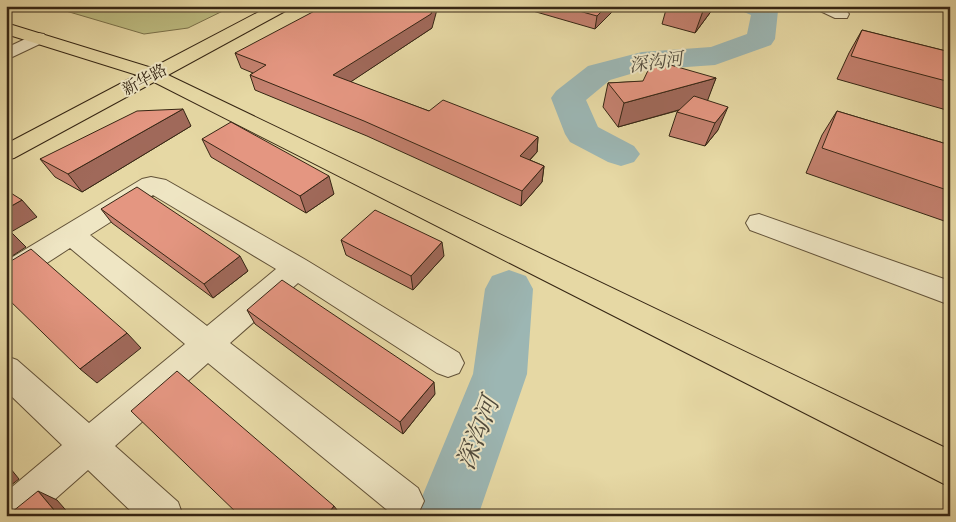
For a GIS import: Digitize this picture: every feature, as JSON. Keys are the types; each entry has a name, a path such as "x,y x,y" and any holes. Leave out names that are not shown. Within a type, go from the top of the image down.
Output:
{"main road":[{"name":"新华路","path":"6,153 261,6"},
{"name":"新华路","path":"6,136 283,6"},
{"path":"6,28 144,72 950,469"}],"street":[{"path":"822,6 841,14"},
{"path":"6,55 38,38"},
{"path":"6,276 151,185 157,186 296,268 448,363"},
{"path":"759,223 950,293"},
{"path":"71,235 405,501"},
{"path":"7,516 296,268"},
{"path":"6,370 164,516"}],"shaded area":[{"path":"49,6 233,6 188,28 144,34"}],"building":[{"path":"324,6 434,6 431,14 333,75 429,111 443,100 538,137 520,156 544,166 522,191 364,121 250,75 266,65 235,53"},
{"path":"561,6 607,6 597,16"},
{"path":"685,6 706,6 703,11"},
{"path":"862,30 950,52 950,82 851,56"},
{"path":"653,60 716,78 624,103 608,83 643,81"},
{"path":"694,96 728,107 715,123 677,112"},
{"path":"183,109 68,174 40,159 137,111"},
{"path":"837,111 950,145 950,191 822,148"},
{"path":"231,122 329,176 300,196 202,139"},
{"path":"137,187 240,256 204,284 101,209"},
{"path":"6,190 22,200 6,209"},
{"path":"375,210 442,242 411,276 341,240"},
{"path":"31,249 127,333 80,369 6,297 6,264"},
{"path":"282,280 434,382 400,422 247,310"},
{"path":"177,371 334,506 326,516 240,516 131,411"},
{"path":"38,491 59,516 7,516"}],"waterway":[{"name":"深沟河","path":"621,154 583,134 568,98 599,73 642,61 715,56 761,39 765,11 753,6"},
{"name":"深沟河","path":"446,516 500,374 509,289"}]}
